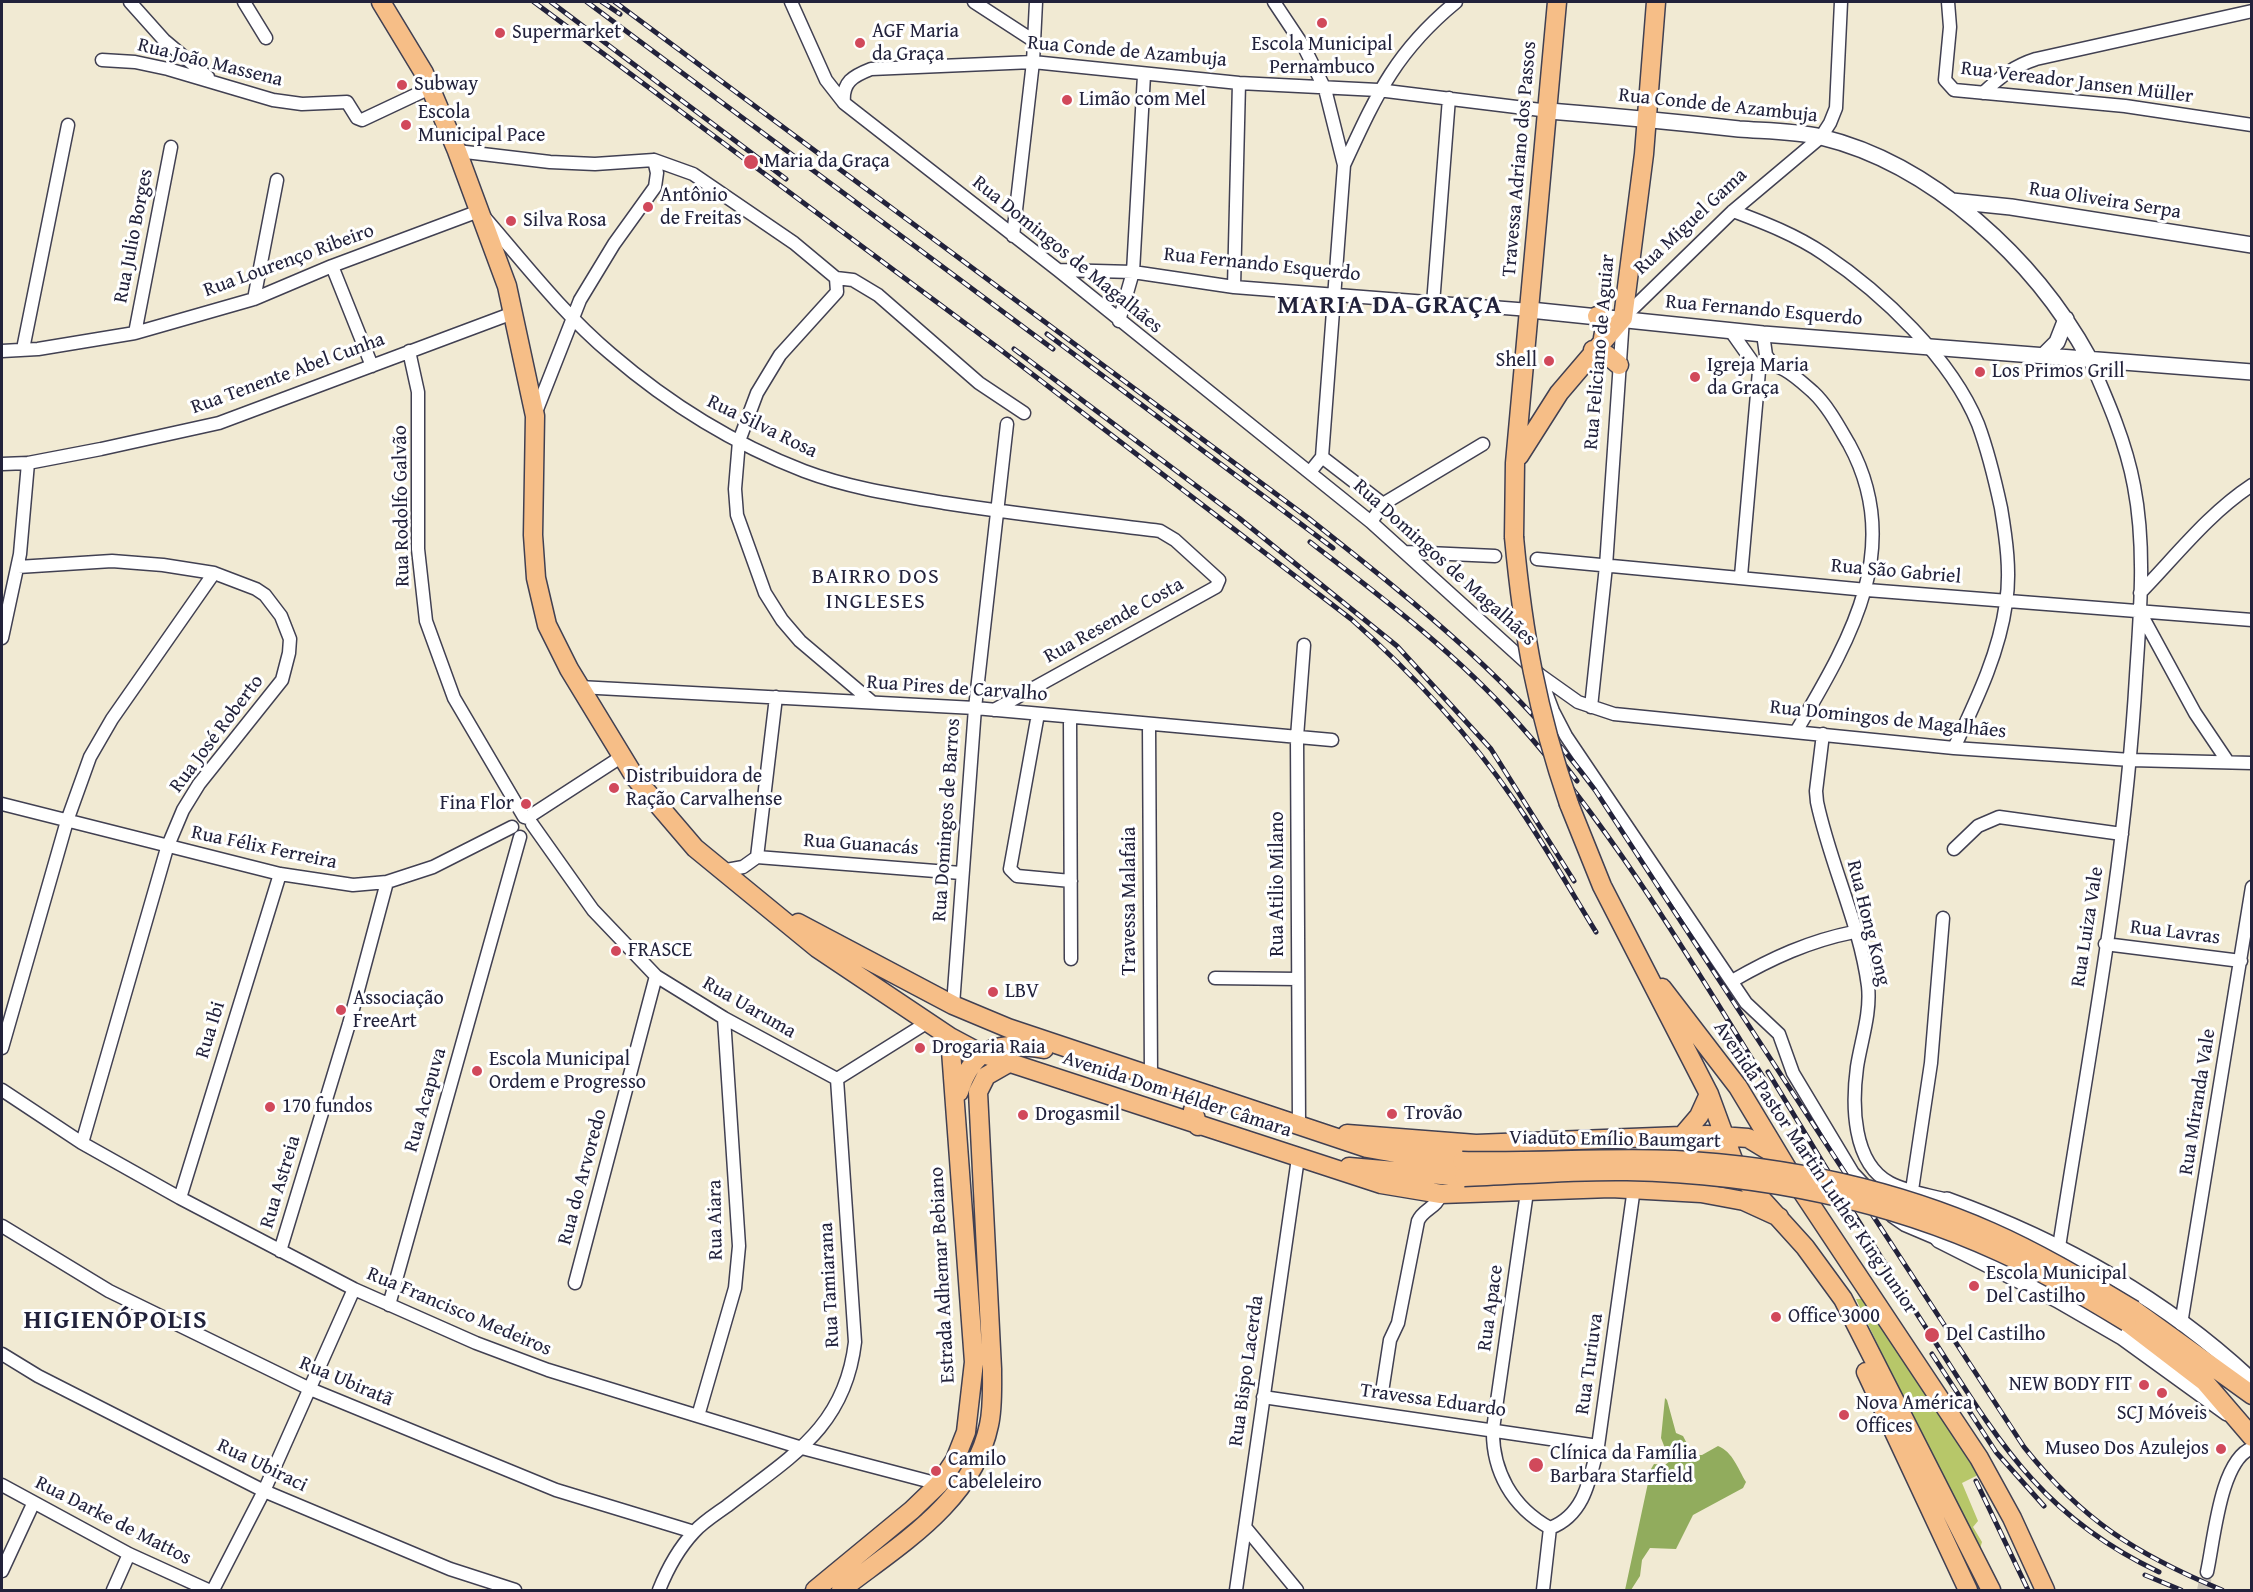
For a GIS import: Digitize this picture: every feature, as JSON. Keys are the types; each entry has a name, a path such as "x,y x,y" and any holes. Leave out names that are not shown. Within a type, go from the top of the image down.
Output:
{"main road":[{"name":"Avenida Dom Hélder Câmara","path":"381,2 416,58 430,88 457,151 507,286 535,416 533,536 536,578 548,625 579,687 621,757 672,823 722,871 817,948 950,1037 1007,1064 1381,1184 1441,1194 1634,1188 1701,1193 1744,1201 1779,1217"},
{"name":"Travessa Adriano dos Passos","path":"1557,2 1549,111 1515,463 1514,537 1526,642 1546,735 1584,843 1630,942"},
{"name":"Rua Feliciano de Aguiar","path":"1623,318 1648,119 1656,2"},
{"path":"1597,316 1605,327 1598,344 1619,365"},
{"name":"Rua Miguel Gama","path":"1515,463 1540,419 1598,344 1623,318"},
{"name":"Avenida Dom Hélder Câmara","path":"773,911 953,1005 1116,1066 1322,1131 1367,1148 1418,1157 1463,1169"},
{"name":"Avenida Pastor Martin Luther King Junior","path":"1630,942 1709,1095 1738,1173 1779,1217 1843,1299 1991,1590"},
{"name":"Avenida Pastor Martin Luther King Junior","path":"1643,966 1693,1025 1738,1087 1791,1175 1980,1458 2013,1518 2045,1590"},
{"name":"Estrada Adhemar Bebiano","path":"815,1590 912,1510 939,1484 955,1460 966,1432 974,1362 957,1100 950,1037"},
{"path":"957,1100 964,1074 980,1053 1002,1047 1026,1046 1116,1066"},
{"path":"841,1590 946,1505 968,1476 985,1439 991,1405 992,1369 978,1092 986,1076 1007,1064"},
{"path":"1738,1087 1748,1138 1746,1155 1738,1173"},
{"path":"1198,1126 1193,1110 1201,1099 1209,1095"},
{"path":"1701,1193 1716,1177 1716,1162 1710,1149 1704,1144 1682,1136 1699,1116 1709,1095"},
{"name":"Avenida Dom Hélder Câmara","path":"1322,1131 1476,1144 1724,1136 1748,1138 1782,1159"},
{"name":"Avenida Dom Hélder Câmara","path":"1326,1165 1463,1169"},
{"path":"1779,1217 1760,1186 1757,1175 1761,1168 1768,1166 1791,1175"},
{"name":"Viaduto Emílio Baumgart","path":"1463,1169 1626,1171 1756,1181 1819,1191 1907,1215 2002,1252 2131,1316"},
{"name":"Avenida Dom Hélder Câmara","path":"1701,1193 1715,1189 1738,1173"},
{"name":"Avenida Pastor Martin Luther King Junior","path":"1843,1299 1862,1363 1968,1590"},
{"path":"2131,1316 2251,1381"},
{"path":"2131,1316 2190,1368 2252,1437"}],"street":[{"path":"130,2 164,40 216,84"},
{"path":"243,2 266,38"},
{"name":"Rua Domingos de Magalhães","path":"791,2 826,80 844,103 1058,270 1371,522 1564,694 1591,707 1614,714 1797,730 1954,748 2132,760 2252,763"},
{"path":"974,2 1034,41"},
{"path":"1013,236 1033,62 1036,2"},
{"path":"1275,2 1304,47 1325,89 1344,165 1322,457 1310,472"},
{"path":"1344,165 1378,90 1412,44 1456,2"},
{"path":"1821,137 1836,108 1841,2"},
{"name":"Rua Vereador Jansen Müller","path":"1948,2 1950,27 1945,80 1954,90 2125,106 2252,125"},
{"path":"1983,93 2017,65 2036,59 2252,11"},
{"name":"Rua João Massena","path":"102,60 135,62 249,95 285,102 313,104 345,102 357,118 365,119 430,88"},
{"name":"Rua Conde de Azambuja","path":"844,103 846,84 851,78 871,69 1033,62 1239,83 1378,90 1549,111 1821,137 1898,167 1951,201 1986,228 2016,258 2066,319 2089,358 2116,422 2134,485 2139,514 2140,611 2195,713 2228,762"},
{"path":"1119,321 1133,272 1144,75"},
{"path":"1234,287 1239,83"},
{"path":"1433,304 1449,98"},
{"path":"23,349 68,124"},
{"name":"Rua Miguel Gama","path":"1623,318 1733,212 1821,137"},
{"name":"Rua Julio Borges","path":"135,333 171,147"},
{"path":"457,151 550,162 595,164 654,160 693,174 794,243 836,278 853,280 878,295 979,383 1024,413"},
{"path":"535,416 573,317 594,275 655,187 657,173 654,160"},
{"path":"254,299 277,180"},
{"name":"Rua Oliveira Serpa","path":"1951,201 2012,207 2252,245"},
{"name":"Rua Lourenço Ribeiro","path":"2,351 135,333 254,299 332,266 479,211"},
{"name":"Rua Silva Rosa","path":"479,211 573,317 610,354 681,408 739,441 806,472 873,491 999,512 1160,531 1175,540 1219,580"},
{"path":"1733,212 1785,232 1823,253 1877,296 1927,346 1950,375 1977,424 1996,483 2007,542 2006,601 1990,665 1954,748"},
{"path":"332,266 372,366"},
{"name":"Rua Fernando Esquerdo","path":"1058,270 1133,272 1234,287 1623,318 1763,334 2252,372"},
{"path":"836,278 837,292"},
{"path":"872,702 801,641 782,620 765,593 737,515 735,489 739,441 757,393 780,355 837,292 854,288 878,295"},
{"name":"Rua Tenente Abel Cunha","path":"2,464 27,463 219,423 513,313"},
{"name":"Rua Feliciano de Aguiar","path":"1591,707 1606,566 1623,318"},
{"path":"2044,355 2057,342 2066,319"},
{"path":"1730,330 1758,366 1741,576"},
{"path":"1763,334 1766,355 1773,365 1800,380 1819,398 1859,462 1872,524 1867,590 1847,642 1797,730"},
{"name":"Rua Rodolfo Galvão","path":"409,351 418,392 418,549 426,621 454,698 528,820"},
{"path":"1758,366 1773,365"},
{"name":"Rua Domingos de Barros","path":"953,1005 975,708 1008,424"},
{"path":"1371,522 1383,504 1483,444"},
{"path":"1322,457 1383,504"},
{"path":"2,638 18,567 27,463"},
{"path":"2140,593 2215,514 2231,499 2252,485"},
{"path":"1405,552 1495,556"},
{"name":"Rua São Gabriel","path":"1537,559 1741,576 1867,590 2252,620"},
{"name":"Rua José Roberto","path":"18,567 112,561 163,565 214,573 265,595 287,628 289,653 282,680 266,703 231,741 199,784 183,810 167,848 82,1143"},
{"path":"2,1048 67,821 90,757 112,719 214,573"},
{"name":"Rua Resende Costa","path":"994,710 1216,587 1219,580"},
{"name":"Rua Luiza Vale","path":"2059,1247 2132,760 2140,611"},
{"name":"Rua Atilio Milano","path":"1299,1124 1297,737 1304,645"},
{"path":"1540,675 1553,711 1566,736 1746,1003 1779,1034 1793,1073 1853,1173 1888,1211 1905,1225 2058,1300 2122,1337 2239,1421"},
{"name":"Rua Pires de Carvalho","path":"579,687 975,708 1332,740"},
{"path":"722,871 743,867 757,857 776,697"},
{"path":"1038,714 1010,869 1017,876 1071,881"},
{"path":"1070,717 1071,959"},
{"name":"Travessa Malafaia","path":"1149,725 1151,1076"},
{"name":"Rua Hong Kong","path":"1823,734 1816,791 1817,802 1868,988 1857,1069 1856,1120 1868,1161 1875,1171 1891,1184"},
{"path":"528,820 529,835 516,832 517,818 528,820 621,757"},
{"name":"Rua Félix Ferreira","path":"2,804 167,848 280,874 336,884 387,882 432,867 516,832"},
{"path":"1954,849 1978,826 1999,817 2122,834"},
{"name":"Rua Uaruma","path":"528,820 593,910 656,976 724,1018 837,1079"},
{"name":"Rua Acapuva","path":"389,1305 516,832"},
{"name":"Rua Guanacás","path":"757,857 962,873"},
{"path":"740,886 743,867"},
{"name":"Rua Ibi","path":"180,1198 280,874"},
{"name":"Rua Astreia","path":"280,1251 349,1024 387,882"},
{"name":"Rua Miranda Vale","path":"2181,1324 2252,887"},
{"path":"1912,1190 1932,1054 1943,918"},
{"path":"1732,981 1817,939 1854,932"},
{"name":"Rua Lavras","path":"2105,944 2241,961"},
{"name":"Rua do Arvoredo","path":"575,1283 656,976"},
{"path":"1215,978 1298,979"},
{"name":"Rua Aiara","path":"698,1416 735,1288 739,1246 724,1018"},
{"path":"837,1079 928,1022"},
{"name":"Rua Tamiarana","path":"659,1590 667,1570 694,1532 802,1448 831,1415 842,1396 852,1366 855,1342 837,1079"},
{"name":"Rua Francisco Medeiros","path":"2,1090 82,1143 180,1198 354,1289 476,1343 548,1370 802,1448 939,1484"},
{"name":"Rua Bispo Lacerda","path":"1236,1590 1298,1158"},
{"path":"1888,1211 1884,1204 1884,1193 1891,1184 1992,1216 2059,1247 2128,1286 2181,1324 2251,1381"},
{"name":"Rua Turiuva","path":"1550,1528 1573,1515 1588,1484 1598,1446 1634,1188"},
{"name":"Rua Apace","path":"1527,1192 1493,1429 1493,1449 1502,1479 1524,1509 1550,1528"},
{"path":"1382,1392 1390,1340 1398,1323 1418,1221 1423,1214 1436,1205 1441,1194"},
{"path":"1939,1240 1927,1225 1927,1219 1936,1205 1947,1200"},
{"name":"Rua Ubiratã","path":"2,1226 109,1291 310,1389 556,1490 694,1532"},
{"path":"211,1590 264,1491 354,1289"},
{"name":"Rua Ubiraci","path":"2,1354 38,1376 264,1491 450,1569 515,1590"},
{"name":"Travessa Eduardo","path":"1263,1396 1598,1446"},
{"path":"2207,1572 2228,1473 2239,1455 2252,1448"},
{"name":"Rua Darke de Mattos","path":"2,1485 33,1504 129,1554 211,1590"},
{"path":"2,1571 33,1504"},
{"path":"1245,1527 1297,1590"},
{"path":"1542,1590 1550,1528"},
{"path":"113,1590 129,1554"}],"green space":[{"path":"1856,1299 1865,1299 1978,1475 1962,1483 1978,1521 1973,1527 1982,1542 1978,1555"},
{"path":"1665,1398 1676,1433 1683,1436 1693,1455 1702,1455 1718,1446 1728,1452 1746,1482 1743,1488 1693,1515 1676,1549 1650,1548 1642,1560 1640,1576 1631,1590 1625,1590 1651,1469 1654,1464 1665,1465 1670,1461 1661,1438"}],"tunnel":[{"path":"2203,1590 2207,1572"}],"railway":[{"path":"534,2 997,347 1351,619 1417,682 1478,751 1525,816 1596,932"},
{"path":"551,2 786,179"},
{"path":"587,2 1053,349"},
{"path":"602,2 620,14"},
{"path":"615,2 1307,517 1424,611 1496,677 1530,712 1595,790 2024,1447 2068,1496 2113,1533 2163,1563 2222,1590"},
{"path":"1047,334 1333,548"},
{"path":"1014,349 1239,518 1397,646 1491,749 1574,881"},
{"path":"1310,542 1445,650 1495,698 1553,764 1587,807 1650,898 1768,1085"},
{"path":"1548,743 1577,781"},
{"path":"1768,1072 1844,1198 1972,1400 2021,1467 2080,1524 2116,1549 2159,1572"},
{"path":"1932,1354 1996,1452 2044,1506"},
{"path":"1976,1481 2028,1590"},
{"path":"2145,1575 2181,1590"}],"place":[{"name":"Escola Municipal Pernambuco","path":"1322,23"},
{"name":"Supermarket","path":"500,33"},
{"name":"AGF Maria da Graça","path":"860,43"},
{"name":"Subway","path":"402,85"},
{"name":"Limão com Mel","path":"1067,100"},
{"name":"Escola Municipal Pace","path":"406,125"},
{"name":"Maria da Graça","path":"751,162"},
{"name":"Antônio de Freitas","path":"648,207"},
{"name":"Silva Rosa","path":"511,221"},
{"name":"Shell","path":"1549,361"},
{"name":"Los Primos Grill","path":"1980,372"},
{"name":"Igreja Maria da Graça","path":"1695,377"},
{"name":"Distribuidora de Ração Carvalhense","path":"614,788"},
{"name":"Fina Flor","path":"526,804"},
{"name":"FRASCE","path":"616,951"},
{"name":"LBV","path":"993,992"},
{"name":"Associação FreeArt","path":"341,1010"},
{"name":"Drogaria Raia","path":"920,1048"},
{"name":"Escola Municipal Ordem e Progresso","path":"477,1071"},
{"name":"170 fundos","path":"270,1107"},
{"name":"Trovão","path":"1392,1114"},
{"name":"Drogasmil","path":"1023,1115"},
{"name":"Escola Municipal Del Castilho","path":"1974,1286"},
{"name":"Office 3000","path":"1776,1317"},
{"name":"Del Castilho","path":"1932,1335"},
{"name":"NEW BODY FIT","path":"2144,1385"},
{"name":"SCJ Móveis","path":"2162,1393"},
{"name":"Nova América Offices","path":"1844,1415"},
{"name":"Museo Dos Azulejos","path":"2221,1449"},
{"name":"Clínica da Família Barbara Starfield","path":"1536,1465"},
{"name":"Camilo Cabeleleiro","path":"936,1471"}],"district":[{"name":"MARIA DA GRAÇA","path":"1390,306"},
{"name":"BAIRRO DOS INGLESES","path":"876,590"},
{"name":"HIGIENÓPOLIS","path":"116,1321"}]}
